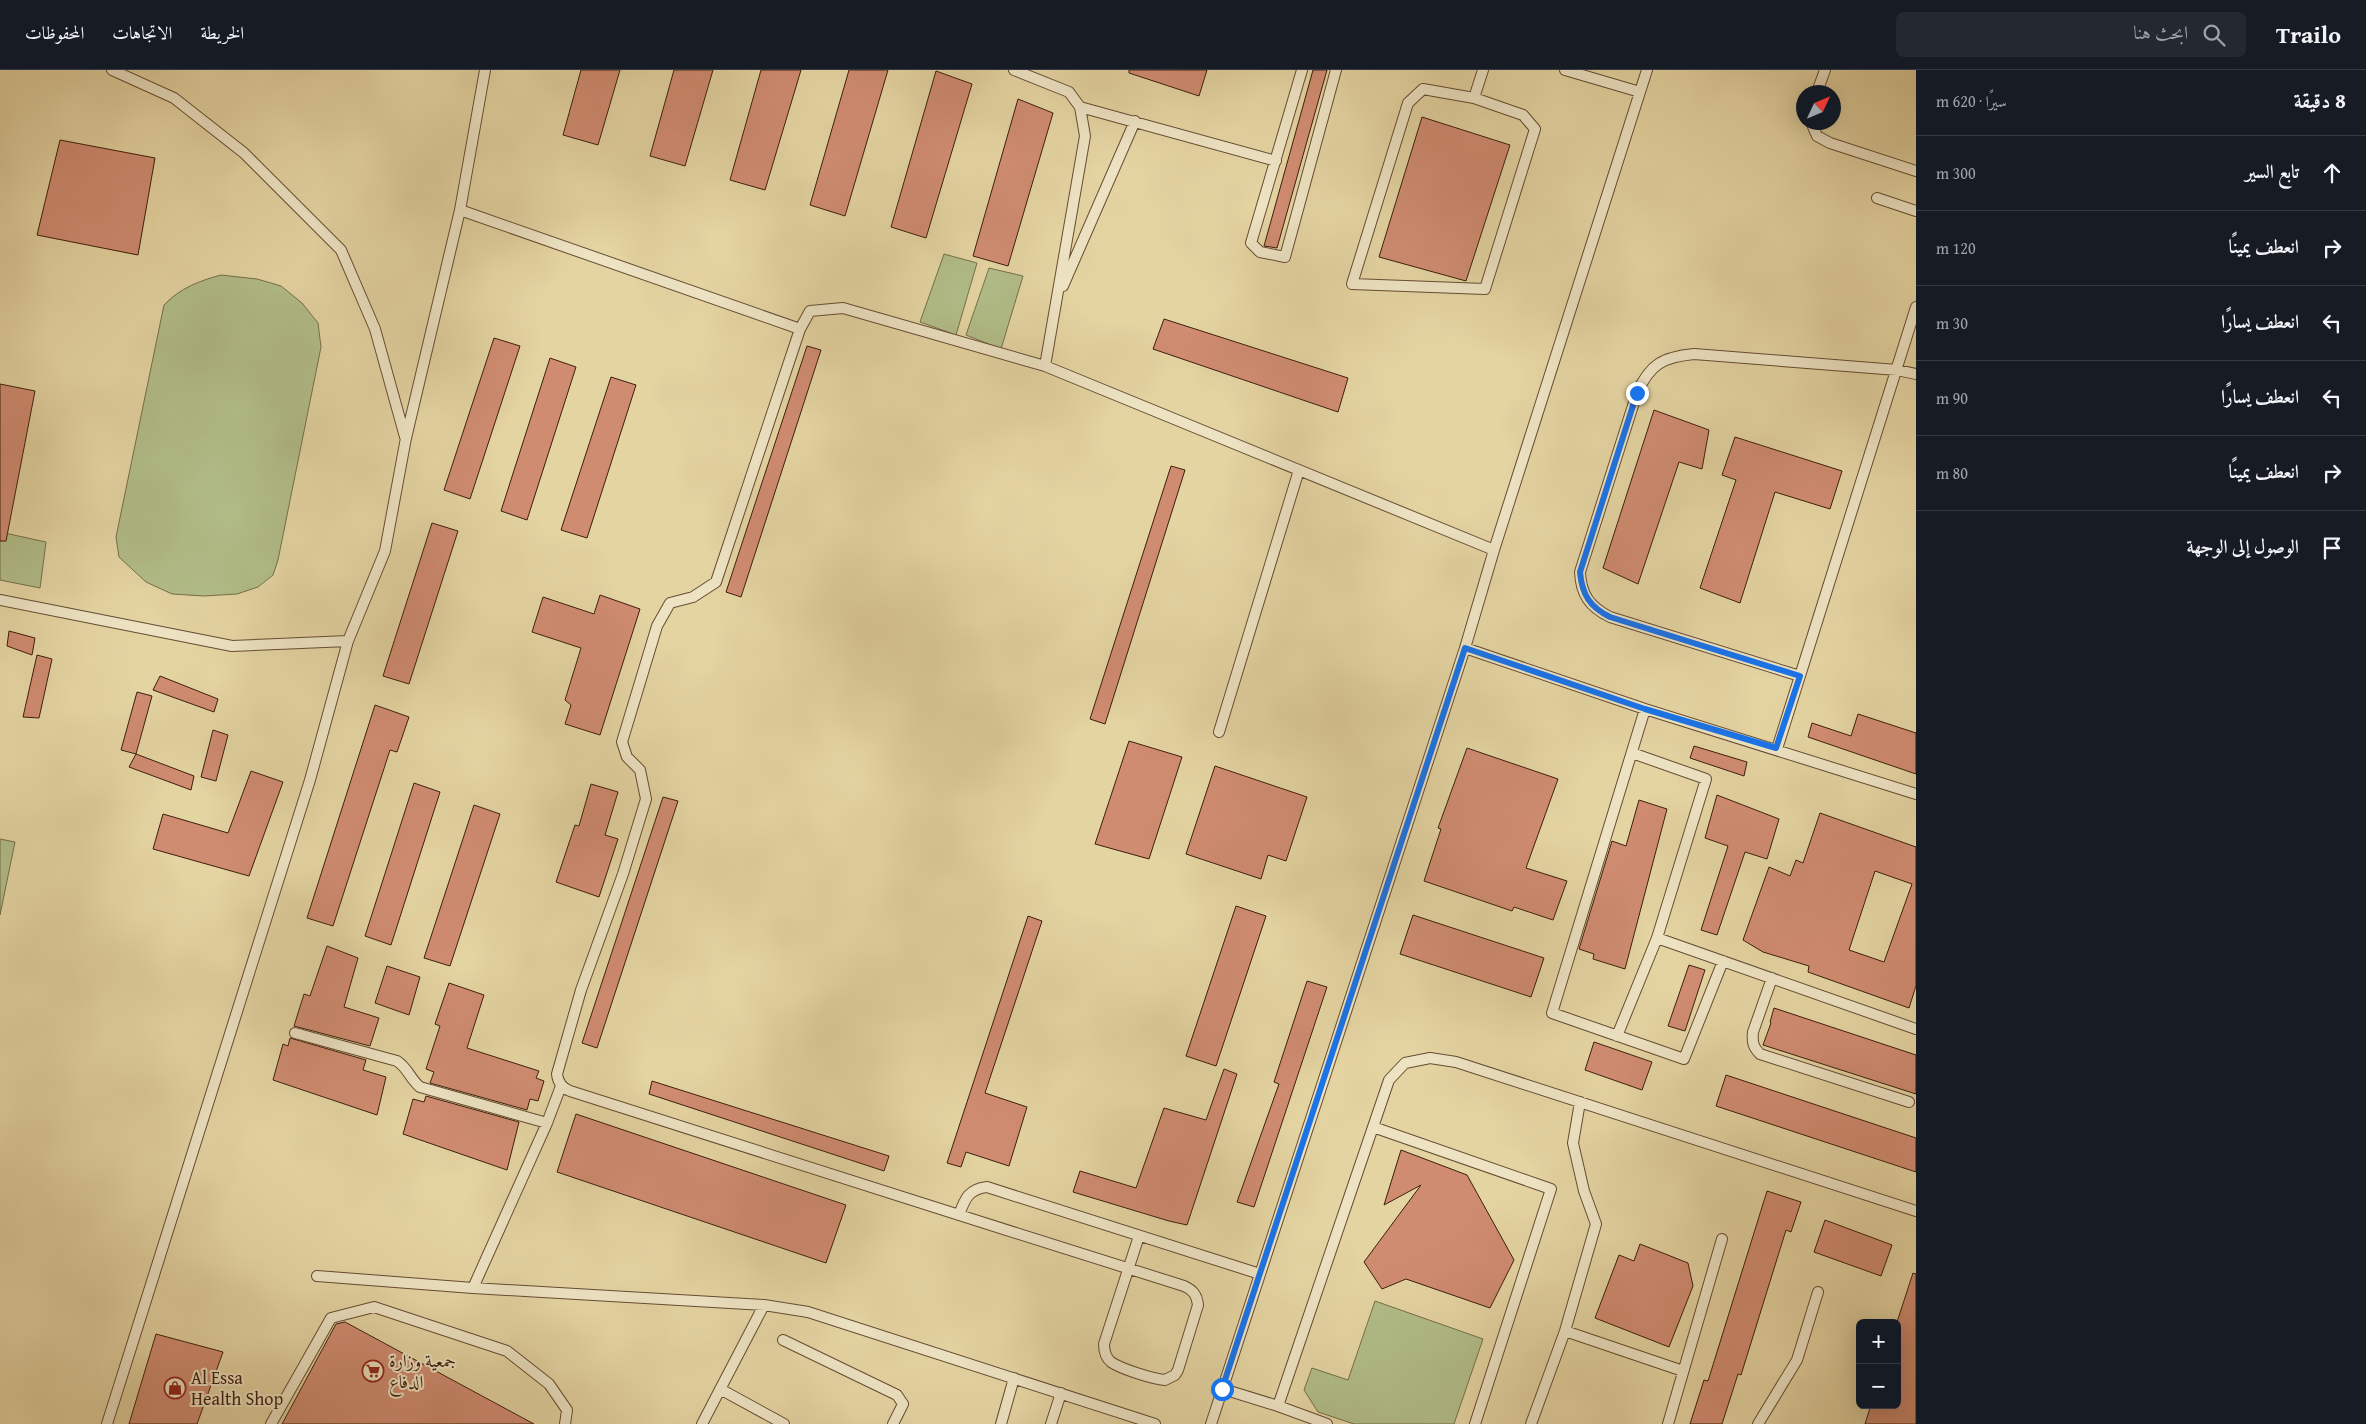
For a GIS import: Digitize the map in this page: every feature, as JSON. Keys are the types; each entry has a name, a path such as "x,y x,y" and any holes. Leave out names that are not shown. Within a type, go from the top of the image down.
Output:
{"lane":[{"path":"112,70 174,98 244,153 341,250 375,329 406,438"},
{"path":"107,1424 310,780 348,641 385,551 406,438 460,210 485,70"},
{"path":"1014,70 1039,74 1069,92 1080,107 1085,136 1045,366"},
{"path":"1302,70 1251,243 1260,252 1285,257 1336,70"},
{"path":"1474,98 1483,70"},
{"path":"1564,70 1640,92"},
{"path":"1211,1424 1465,648 1494,550 1647,70"},
{"path":"1820,85 1825,70"},
{"path":"1423,89 1474,98 1523,115 1536,129 1485,289 1352,284 1408,103 1423,89"},
{"path":"1080,107 1276,160"},
{"path":"1056,301 1135,121"},
{"path":"1815,130 1817,136 1830,143 1916,171"},
{"path":"1878,198 1916,211"},
{"path":"460,210 800,330"},
{"path":"473,1288 547,1123 561,1086 557,1074 581,990 646,799 640,770 627,757 622,742 657,626 670,603 693,597 716,582 800,330 810,311 844,308 1045,366 1494,550"},
{"path":"1776,748 1916,308"},
{"path":"1800,676 1610,617 1597,611 1587,600 1581,587 1580,572 1643,379 1665,359 1694,354 1897,370 1916,374"},
{"path":"1220,732 1299,470"},
{"path":"0,600 232,646 348,641"},
{"path":"1465,648 1645,709 1776,748 1916,794"},
{"path":"1645,709 1552,1013 1684,1059 1722,961"},
{"path":"1617,1036 1657,938 1706,779 1632,753"},
{"path":"1657,938 1916,1029"},
{"path":"1772,978 1753,1032 1754,1048 1760,1054 1909,1102"},
{"path":"295,1032 397,1061 404,1065 414,1081 420,1086 547,1123"},
{"path":"1278,1406 1389,1080 1405,1063 1430,1058 1456,1062 1916,1211"},
{"path":"561,1086 570,1091 1129,1268 1190,1288 1198,1298 1198,1305 1178,1370 1170,1378 1160,1380 1117,1365 1106,1357 1104,1351 1129,1268 1139,1236"},
{"path":"1531,1424 1565,1330 1596,1224 1584,1191 1573,1143 1580,1102"},
{"path":"1373,1127 1551,1189 1475,1424"},
{"path":"959,1215 964,1199 970,1191 987,1186 1260,1274"},
{"path":"1668,1424 1722,1239"},
{"path":"317,1276 473,1288 764,1305 825,1316 1155,1424"},
{"path":"1758,1424 1797,1360 1818,1292"},
{"path":"702,1424 764,1305"},
{"path":"271,1424 331,1318 374,1307 507,1351 549,1384 567,1410 565,1424"},
{"path":"1565,1330 1683,1371"},
{"path":"783,1340 898,1395 901,1399 902,1409 893,1424"},
{"path":"1001,1424 1014,1378"},
{"path":"1222,1389 1278,1406 1327,1424"},
{"path":"720,1390 784,1424"},
{"path":"1051,1424 1061,1393"}],"green space":[{"path":"944,254 977,263 956,335 920,322"},
{"path":"989,268 1023,276 1001,349 966,335"},
{"path":"221,275 257,279 281,286 302,303 318,323 321,347 278,560 273,575 258,587 237,594 204,596 172,594 146,582 119,557 116,537 164,305 190,286"},
{"path":"0,532 46,542 40,588 0,580"},
{"path":"0,839 15,842 0,915"},
{"path":"1375,1301 1483,1339 1454,1424 1354,1424 1318,1412 1304,1390 1312,1368 1348,1380"}],"building":[{"path":"581,70 620,70 598,145 563,135"},
{"path":"674,70 713,70 685,166 650,156"},
{"path":"761,70 801,70 765,190 730,180"},
{"path":"849,70 888,70 845,216 810,205"},
{"path":"1129,70 1207,70 1199,96 1129,73"},
{"path":"1313,70 1327,70 1277,248 1264,246"},
{"path":"936,71 972,84 926,238 891,227"},
{"path":"1018,99 1053,113 1008,266 973,256"},
{"path":"1422,117 1510,145 1466,281 1379,257"},
{"path":"60,140 155,158 138,255 37,235"},
{"path":"1164,319 1348,378 1338,412 1153,349"},
{"path":"494,338 520,346 470,499 444,490"},
{"path":"807,346 821,350 741,597 726,592"},
{"path":"550,358 576,367 527,520 501,511"},
{"path":"611,377 636,385 587,538 561,530"},
{"path":"0,384 35,391 6,541 0,541"},
{"path":"1654,410 1709,430 1702,469 1679,462 1638,584 1603,568"},
{"path":"1735,437 1842,471 1830,509 1775,492 1740,603 1700,588 1736,480 1722,475"},
{"path":"1171,466 1185,470 1105,724 1090,719"},
{"path":"432,523 458,531 409,684 383,676"},
{"path":"600,595 640,609 600,735 565,724 571,705 565,700 581,648 532,632 543,597 594,614"},
{"path":"9,631 35,638 32,655 7,646"},
{"path":"37,655 52,659 39,718 23,717"},
{"path":"160,676 218,699 214,712 153,690"},
{"path":"137,692 152,696 136,754 121,750"},
{"path":"375,705 409,717 397,752 390,750 333,926 307,918"},
{"path":"1858,714 1916,733 1916,774 1808,737 1812,723 1851,736"},
{"path":"213,730 228,735 216,781 201,777"},
{"path":"1129,741 1182,757 1149,859 1095,844"},
{"path":"1694,746 1747,762 1744,776 1690,758"},
{"path":"1467,748 1558,779 1526,868 1567,881 1553,920 1514,907 1512,911 1424,881 1441,829 1438,828"},
{"path":"136,754 194,776 191,790 129,767"},
{"path":"1215,766 1307,797 1286,861 1268,855 1261,879 1186,854"},
{"path":"251,771 283,782 249,876 153,849 163,814 228,833"},
{"path":"414,783 440,792 391,945 365,936"},
{"path":"591,784 618,792 605,835 618,839 599,897 556,882 575,825 579,826"},
{"path":"1717,795 1779,819 1767,859 1745,852 1717,935 1701,930 1728,846 1705,838"},
{"path":"663,797 678,801 597,1048 582,1043"},
{"path":"1639,800 1667,809 1625,969 1593,959 1594,954 1579,949 1612,841 1626,846"},
{"path":"474,805 500,814 450,966 424,958"},
{"path":"1820,813 1916,847 1916,986 1909,1008 1808,972 1809,966 1763,952 1743,940 1769,867 1790,876 1796,860 1803,863","holes":["1875,871 1912,884 1884,962 1849,950"]},
{"path":"1236,906 1266,916 1216,1066 1186,1056"},
{"path":"1413,915 1544,958 1531,997 1400,954"},
{"path":"1028,916 1042,921 985,1093 1027,1107 1009,1166 966,1152 961,1167 947,1163"},
{"path":"327,946 358,958 344,1007 379,1018 370,1046 294,1026 304,994 310,996"},
{"path":"1689,965 1705,970 1685,1031 1668,1026"},
{"path":"387,966 420,977 409,1015 375,1003"},
{"path":"1307,981 1327,987 1254,1207 1237,1202 1279,1084 1274,1082"},
{"path":"449,983 484,995 467,1048 539,1071 536,1078 544,1081 538,1101 530,1099 527,1110 430,1083 434,1072 426,1069 440,1026 435,1024"},
{"path":"1774,1008 1916,1055 1916,1094 1763,1045"},
{"path":"290,1038 366,1060 363,1070 386,1077 377,1115 273,1080 283,1044 288,1046"},
{"path":"1594,1042 1652,1062 1642,1090 1585,1070"},
{"path":"1224,1069 1237,1074 1187,1225 1073,1192 1080,1171 1136,1188 1164,1108 1206,1120"},
{"path":"1726,1075 1916,1138 1916,1172 1716,1106"},
{"path":"652,1081 889,1156 884,1171 649,1094"},
{"path":"426,1096 519,1122 507,1170 403,1134 413,1099 424,1102"},
{"path":"576,1114 846,1205 826,1263 557,1172"},
{"path":"1401,1150 1467,1175 1514,1260 1490,1308 1406,1279 1382,1289 1364,1262 1421,1185 1384,1205"},
{"path":"1767,1191 1801,1202 1791,1232 1786,1230 1741,1375 1738,1374 1722,1424 1690,1424 1704,1380 1708,1381"},
{"path":"1825,1220 1892,1245 1881,1276 1814,1252"},
{"path":"1640,1244 1688,1263 1693,1286 1669,1347 1595,1318 1619,1255 1634,1261"},
{"path":"1913,1273 1916,1274 1916,1424 1865,1424 1870,1409 1901,1409 1901,1319 1898,1319"},
{"name":"جمعية وزارة الدفاع","path":"345,1322 534,1424 282,1424 336,1324"},
{"name":"Al Essa Health Shop","path":"156,1334 223,1352 197,1424 129,1424"}],"place":[{"name":"جمعية وزارة الدفاع","path":"373,1371"},
{"name":"Al Essa Health Shop","path":"175,1388"}],"route":[{"path":"1222,1389 1465,648 1645,709 1776,748 1800,676 1610,617 1597,611 1587,600 1581,587 1580,572 1637,393"}]}
